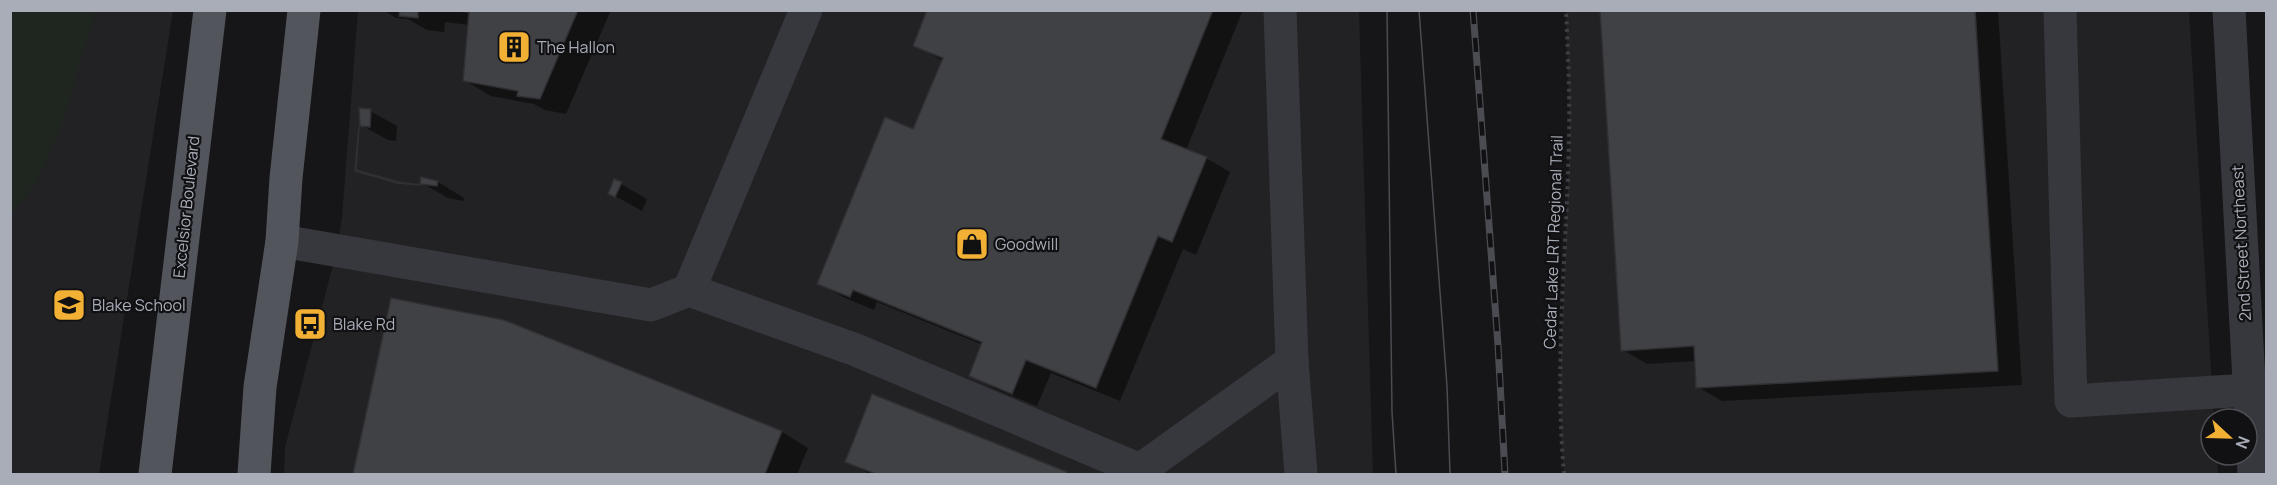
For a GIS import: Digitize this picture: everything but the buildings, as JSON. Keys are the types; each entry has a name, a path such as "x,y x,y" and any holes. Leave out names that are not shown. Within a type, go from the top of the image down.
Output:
{"main road":[{"name":"Excelsior Boulevard","path":"155,474 210,10"},
{"path":"254,474 260,387 282,241 286,178 304,10"}],"street":[{"path":"689,291 806,10"},
{"path":"1280,10 1292,361 1301,474"},
{"path":"2060,10 2071,401 2248,390"},
{"name":"2nd Street Northeast","path":"2229,10 2254,474"},
{"path":"282,241 651,304 689,291 856,350 1139,472 1292,361"}],"path":[{"name":"Cedar Lake LRT Regional Trail","path":"1564,474 1560,381 1569,136 1566,10"}],"shaded area":[{"path":"11,10 95,11 61,128 37,180 11,216"},
{"name":"Blake School","path":"10,11 173,11 99,474 11,474"},
{"path":"358,11 1359,11 1373,474 284,474 285,447 337,250 342,217"},
{"path":"1566,11 2189,11 2213,407 2199,407 2199,467 2218,467 2218,474 1564,474 1560,381 1570,136"}],"tram line":[{"path":"1387,10 1392,412 1396,474"},
{"path":"1419,10 1447,386 1450,474"}],"railway":[{"path":"1473,10 1498,345 1505,474"}],"place":[{"name":"The Hallon","path":"514,47"},
{"name":"Goodwill","path":"972,244"},
{"name":"Blake School","path":"69,305"},
{"name":"Blake Rd","path":"310,324"}]}
